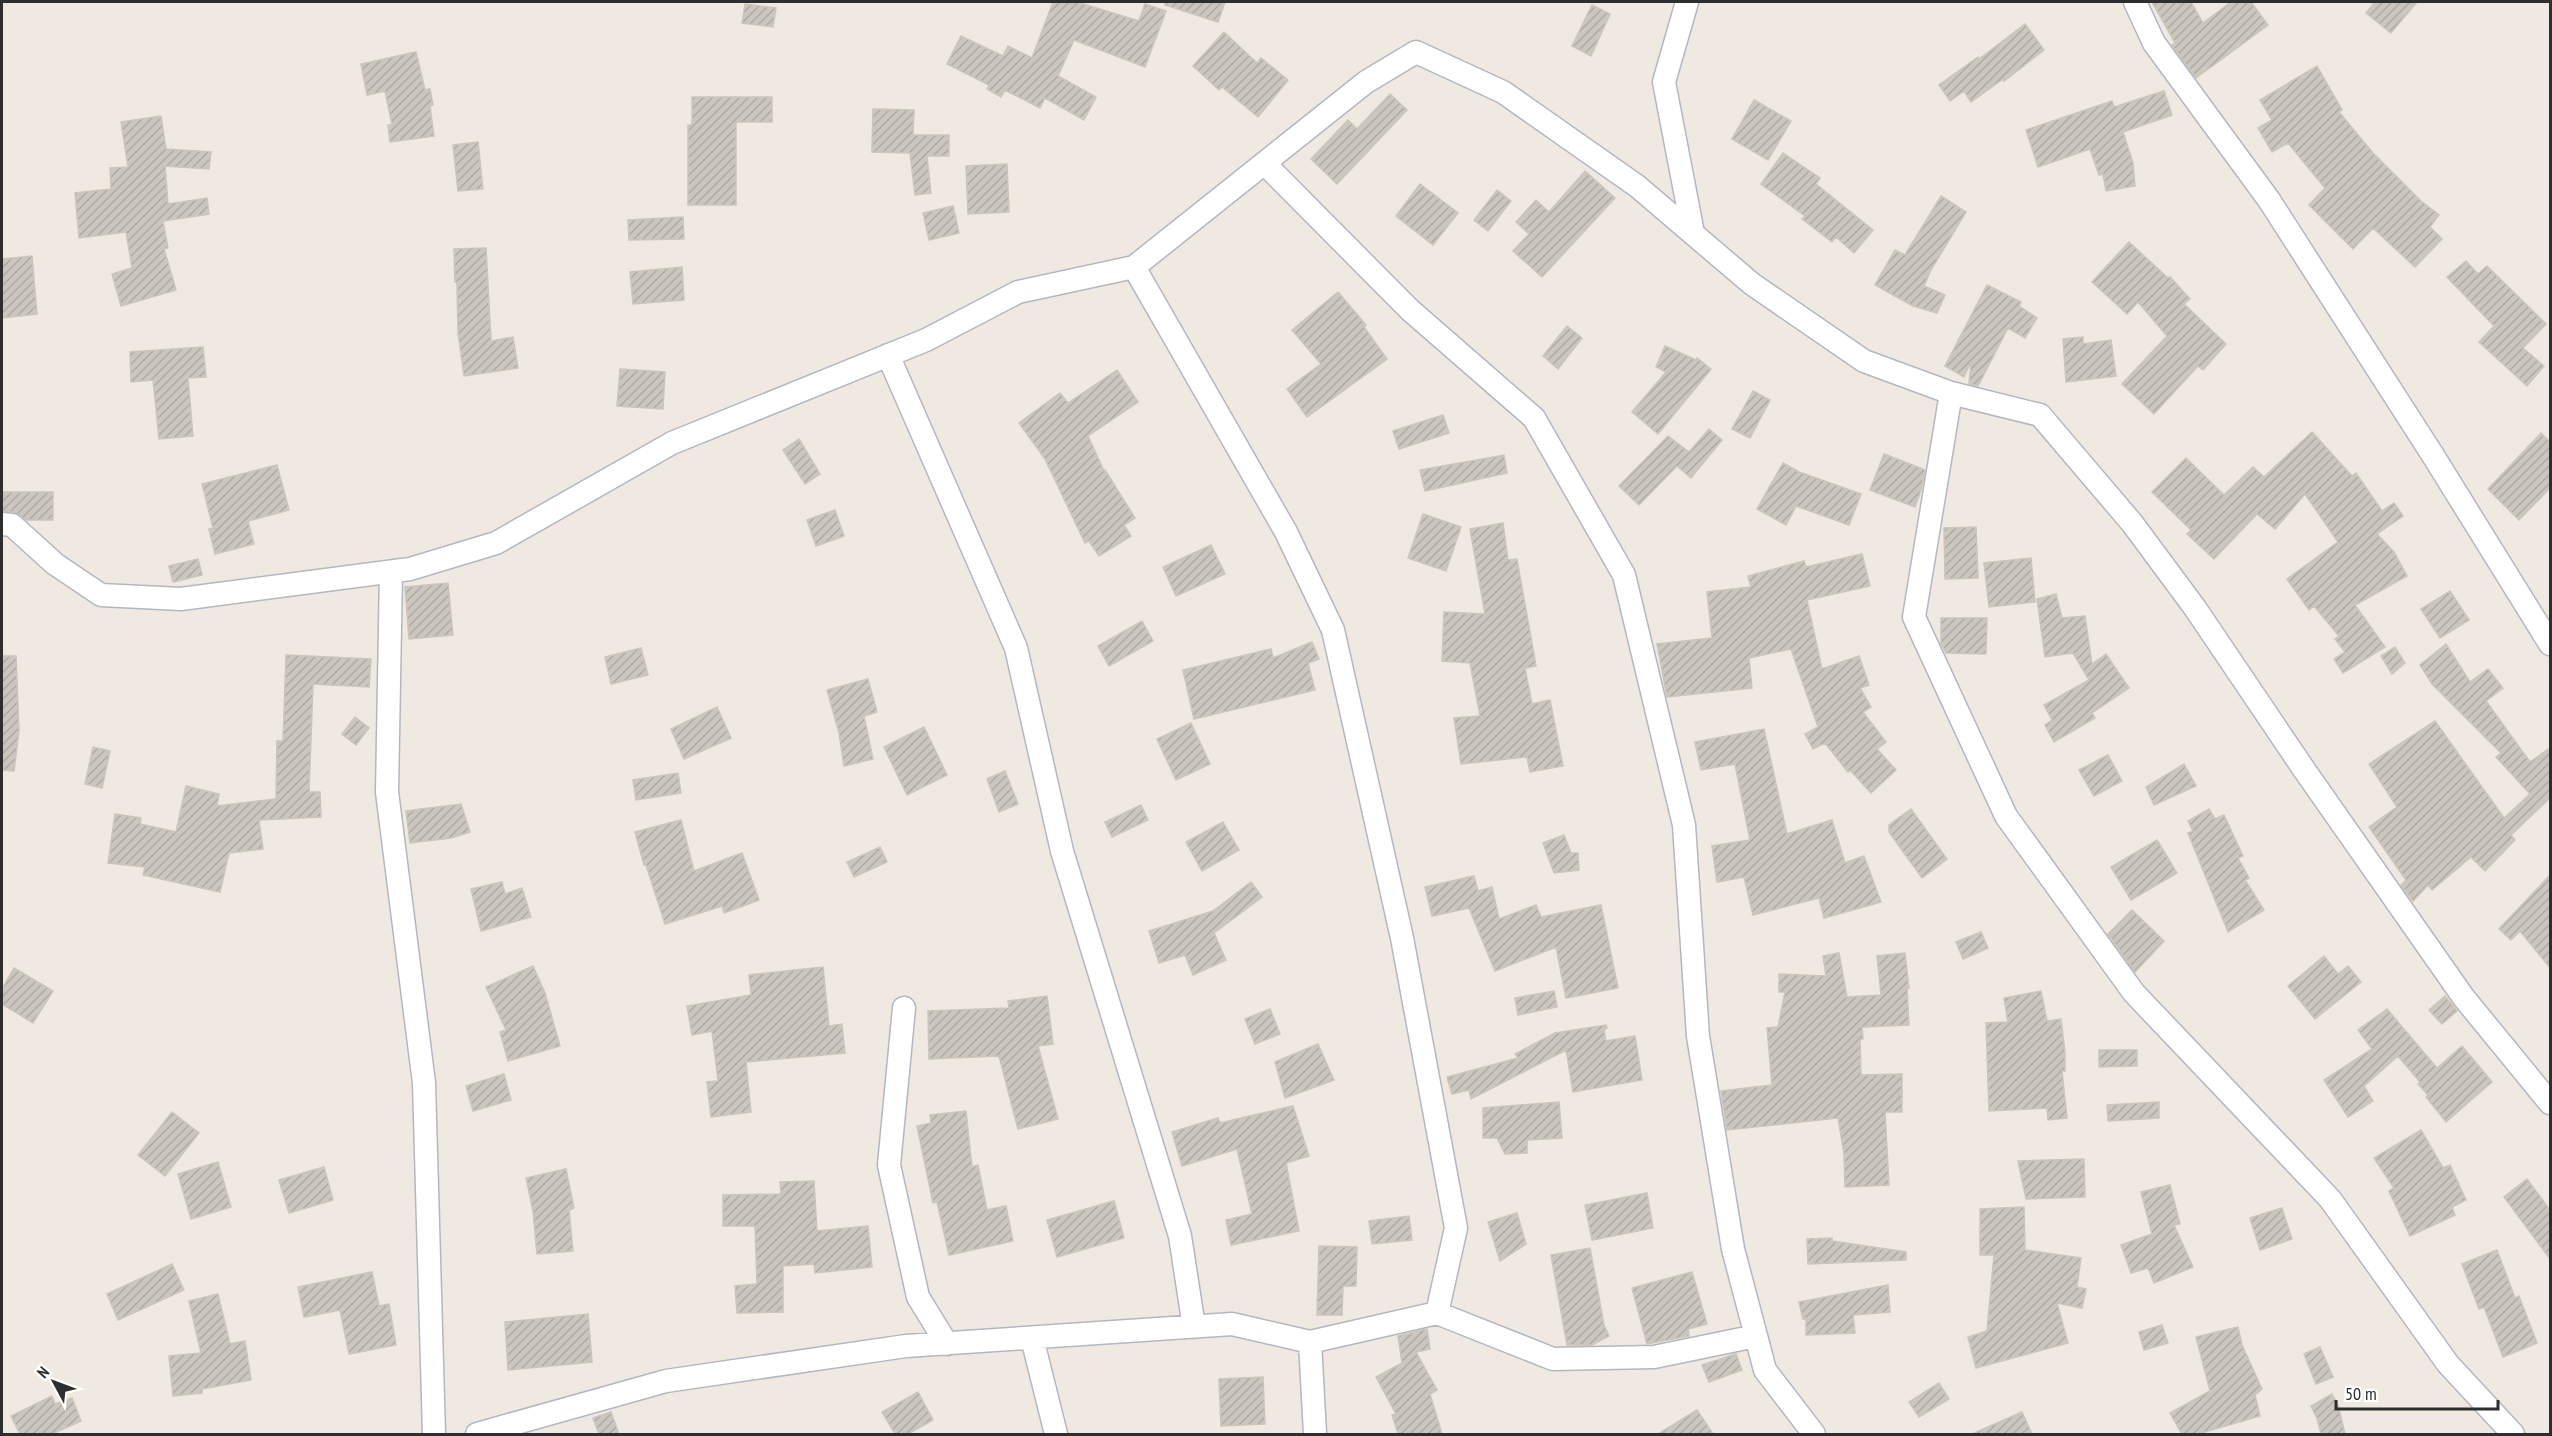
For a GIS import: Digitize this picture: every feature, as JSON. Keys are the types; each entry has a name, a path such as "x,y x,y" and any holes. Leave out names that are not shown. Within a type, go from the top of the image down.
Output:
{"street":[{"path":"1687,2 1664,82 1693,233"},
{"path":"2135,2 2154,42 2269,200 2550,644"},
{"path":"2,524 12,525 55,564 101,595 181,599 410,569 496,543 672,443 926,340 1018,292 1134,267 1366,82 1416,52 1503,92 1637,186 1752,284 1864,361 1951,393 2040,415 2132,523 2195,608 2303,768 2464,998 2550,1103"},
{"path":"1265,164 1410,310 1534,418 1624,575 1684,825 1698,1036 1732,1250 1765,1370 1814,1434"},
{"path":"1134,267 1286,532 1333,630 1402,938 1456,1228 1437,1313"},
{"path":"888,355 1016,648 1062,851 1180,1236 1194,1327"},
{"path":"1951,393 1914,617 2006,816 2134,993 2330,1199 2448,1364 2513,1434"},
{"path":"391,572 387,792 424,1083 434,1434"},
{"path":"904,1008 889,1165 918,1297 947,1344"},
{"path":"477,1434 666,1381 906,1346 1232,1324 1310,1342 1437,1313 1553,1359 1654,1357 1756,1336"},
{"path":"1032,1338 1056,1434"},
{"path":"1310,1342 1315,1434"}],"building":[{"path":"1053,2 1077,2 1139,21 1145,4 1166,11 1145,67 1074,40 1058,76 1096,97 1084,120 1045,98 1040,108 1005,90 1001,97 987,89 989,85 947,64 961,36 1003,56 1008,46 1032,58"},
{"path":"1165,2 1225,2 1218,22 1165,5"},
{"path":"2152,2 2191,2 2203,23 2231,2 2251,2 2268,25 2196,78 2172,45 2175,43"},
{"path":"2375,2 2417,2 2391,33 2366,13"},
{"path":"745,4 776,8 773,27 742,23"},
{"path":"1592,5 1610,14 1591,56 1572,46"},
{"path":"2025,24 2044,50 2004,81 2003,79 1971,102 1964,91 1950,101 1939,85 1978,57 1979,59"},
{"path":"1224,32 1257,63 1261,58 1288,80 1258,117 1222,87 1219,90 1193,66"},
{"path":"416,52 425,90 430,89 434,136 390,142 388,125 392,125 385,91 367,95 361,64"},
{"path":"2317,66 2342,110 2339,112 2373,153 2421,201 2439,215 2430,227 2442,239 2415,267 2373,228 2353,249 2309,205 2325,188 2288,143 2272,152 2258,128 2272,120 2260,100"},
{"path":"2164,91 2172,115 2123,132 2133,163 2135,186 2106,191 2103,174 2099,175 2090,149 2038,167 2026,130 2112,101 2114,107"},
{"path":"1390,94 1407,110 1337,184 1311,159 1348,120 1357,129"},
{"path":"692,97 772,97 772,122 736,122 736,205 688,205 688,125 692,125"},
{"path":"1754,100 1791,121 1768,160 1732,139"},
{"path":"873,109 914,110 913,135 949,135 949,156 927,156 931,193 915,195 910,153 872,152"},
{"path":"161,116 166,149 211,152 209,169 165,166 168,204 207,198 209,214 163,221 168,248 164,249 176,290 121,306 112,274 132,268 126,232 79,238 75,193 111,189 110,168 128,167 121,122"},
{"path":"478,142 483,189 458,191 453,145"},
{"path":"1783,153 1820,178 1816,184 1873,230 1854,253 1836,237 1832,242 1802,219 1805,216 1761,184"},
{"path":"1007,164 1009,212 968,214 966,166"},
{"path":"1585,171 1615,198 1542,277 1513,251 1529,234 1516,222 1536,200 1549,212"},
{"path":"1420,184 1458,213 1433,245 1396,216"},
{"path":"1497,190 1511,201 1488,231 1474,220"},
{"path":"1941,196 1966,212 1931,270 1924,286 1945,295 1937,313 1913,306 1875,285 1895,250 1905,255"},
{"path":"953,206 959,233 929,240 923,213"},
{"path":"683,217 684,239 629,240 628,220"},
{"path":"2129,242 2168,278 2170,277 2190,299 2184,304 2226,344 2203,370 2198,366 2154,414 2122,384 2167,336 2138,302 2127,314 2092,282"},
{"path":"486,248 491,341 513,337 518,368 464,376 458,333 454,249"},
{"path":"32,256 37,314 2,318 2,259"},
{"path":"2466,261 2478,274 2487,266 2546,324 2523,348 2544,366 2527,386 2479,342 2494,326 2447,277"},
{"path":"682,267 684,300 633,304 630,272"},
{"path":"1987,285 2021,302 2019,306 2037,318 2025,338 2008,328 1978,386 1969,384 1971,361 1964,377 1945,366"},
{"path":"1338,292 1366,325 1364,327 1387,359 1307,417 1287,389 1321,364 1292,330"},
{"path":"1567,326 1582,338 1558,369 1543,356"},
{"path":"2083,337 2083,344 2111,340 2116,376 2066,382 2063,339"},
{"path":"1665,346 1696,360 1697,358 1711,369 1658,434 1632,412 1666,372 1656,367"},
{"path":"203,347 206,377 188,378 193,436 159,439 153,380 131,382 130,352"},
{"path":"620,369 665,372 663,409 617,406"},
{"path":"1117,370 1138,402 1088,436 1104,471 1135,518 1124,525 1131,536 1099,556 1089,541 1085,543 1045,459 1019,423 1060,393 1068,403"},
{"path":"1753,391 1770,400 1750,438 1732,429"},
{"path":"1443,415 1449,433 1399,449 1393,431"},
{"path":"1709,429 1722,440 1691,478 1677,466 1639,505 1619,486 1668,436 1689,452"},
{"path":"2312,432 2352,476 2356,473 2382,511 2394,503 2403,516 2377,534 2394,552 2407,576 2355,605 2385,647 2343,673 2334,659 2345,652 2335,639 2339,636 2314,606 2309,610 2287,579 2338,542 2305,494 2275,529 2257,514 2214,559 2187,534 2191,530 2152,492 2186,458 2224,495 2253,467 2264,477"},
{"path":"2541,433 2550,442 2550,488 2519,520 2488,489"},
{"path":"799,439 820,474 805,484 783,450"},
{"path":"1884,454 1925,470 1915,507 1870,490"},
{"path":"1504,455 1507,473 1425,491 1420,470"},
{"path":"1783,463 1799,472 1861,494 1849,525 1796,506 1786,525 1757,509"},
{"path":"277,465 289,510 248,521 254,544 215,554 209,529 213,528 202,484"},
{"path":"2,492 53,492 53,520 27,520 14,512 2,511"},
{"path":"835,510 844,536 816,546 807,520"},
{"path":"1423,514 1461,527 1446,571 1408,558"},
{"path":"1503,523 1508,560 1517,559 1536,666 1525,668 1532,704 1550,700 1563,766 1530,772 1527,757 1461,764 1454,718 1480,716 1470,663 1442,661 1444,612 1485,614 1470,529"},
{"path":"1976,527 1978,578 1945,579 1944,528"},
{"path":"1211,545 1225,574 1176,596 1163,567"},
{"path":"1862,554 1870,586 1807,600 1822,669 1859,656 1869,685 1860,688 1871,707 1863,712 1886,742 1877,749 1896,770 1871,793 1850,770 1848,772 1825,743 1813,749 1805,734 1818,727 1791,649 1749,658 1752,688 1667,697 1657,644 1712,638 1707,592 1751,587 1748,576 1804,561 1806,567"},
{"path":"2031,558 2035,602 1989,607 1984,563"},
{"path":"198,559 202,575 173,582 169,566"},
{"path":"448,583 453,635 409,639 405,587"},
{"path":"2450,591 2469,620 2440,638 2421,609"},
{"path":"2056,594 2062,618 2085,616 2092,664 2106,654 2129,688 2092,713 2095,718 2054,742 2045,725 2052,720 2044,705 2089,680 2073,653 2045,657 2037,599"},
{"path":"1941,618 1987,618 1986,654 1946,653 1941,643"},
{"path":"1142,621 1153,641 1109,666 1098,646"},
{"path":"1312,642 1319,659 1308,663 1315,690 1194,719 1183,670 1271,649 1273,658"},
{"path":"2446,644 2470,682 2488,669 2503,688 2486,701 2530,762 2550,748 2550,798 2511,835 2515,840 2485,871 2471,857 2432,890 2428,885 2413,901 2401,885 2406,880 2369,827 2397,807 2369,764 2435,721 2504,818 2530,794 2496,757 2501,753 2432,684 2420,665"},
{"path":"2395,647 2405,663 2392,674 2381,656"},
{"path":"641,648 648,675 611,684 605,657"},
{"path":"286,655 371,659 369,687 311,684 313,685 309,792 320,792 321,817 259,820 263,849 229,853 220,892 143,875 145,867 108,863 115,814 141,818 140,824 176,832 186,786 219,794 217,806 276,799 277,741 283,741"},
{"path":"2,656 16,656 19,731 14,771 2,770"},
{"path":"868,679 877,712 864,716 873,759 844,766 839,733 827,690"},
{"path":"717,707 731,738 684,759 671,729"},
{"path":"355,717 369,728 356,745 342,734"},
{"path":"1191,723 1210,764 1176,780 1157,739"},
{"path":"924,727 947,775 907,795 884,747"},
{"path":"1764,729 1787,834 1832,820 1845,863 1864,856 1881,902 1824,918 1819,898 1753,915 1744,877 1717,882 1712,846 1750,840 1735,764 1701,770 1695,742"},
{"path":"93,747 110,751 102,788 85,784"},
{"path":"2108,755 2122,781 2094,796 2079,770"},
{"path":"2184,764 2196,786 2154,805 2146,787"},
{"path":"1005,771 1018,804 999,812 987,779"},
{"path":"678,773 681,793 636,800 633,780"},
{"path":"461,804 470,832 451,838 410,843 406,811"},
{"path":"1141,805 1148,820 1112,837 1105,822"},
{"path":"1911,809 1947,859 1922,878 1889,832 1889,825"},
{"path":"2209,809 2215,819 2224,815 2243,856 2238,858 2249,878 2245,880 2264,910 2228,932 2188,833 2193,831 2188,821"},
{"path":"681,820 694,871 742,853 759,900 724,913 722,906 665,924 635,832"},
{"path":"1223,822 1239,850 1202,871 1186,842"},
{"path":"1564,835 1571,853 1578,853 1579,870 1554,873 1543,843"},
{"path":"2157,840 2177,873 2131,900 2111,867"},
{"path":"880,847 887,862 854,877 847,862"},
{"path":"2550,875 2550,968 2520,931 2511,940 2499,929"},
{"path":"1474,876 1478,891 1492,887 1499,919 1536,905 1541,917 1601,905 1618,988 1566,998 1556,947 1495,971 1469,908 1432,916 1425,887"},
{"path":"502,882 505,894 522,888 531,917 481,931 471,889"},
{"path":"1251,882 1262,897 1214,933 1226,960 1193,975 1185,955 1159,963 1149,931 1213,911"},
{"path":"2132,910 2164,941 2135,972 2108,934"},
{"path":"1981,932 1988,948 1963,959 1956,942"},
{"path":"1839,953 1847,997 1881,995 1877,956 1905,953 1909,988 1907,988 1909,1025 1862,1027 1863,1039 1860,1039 1861,1075 1902,1074 1902,1112 1885,1112 1889,1185 1845,1187 1844,1154 1838,1118 1727,1130 1721,1091 1772,1085 1767,1028 1778,1027 1785,992 1779,992 1779,974 1826,976 1823,956"},
{"path":"2324,956 2338,974 2348,966 2361,982 2315,1019 2288,986"},
{"path":"533,966 545,993 560,1046 508,1061 500,1032 506,1030 486,987"},
{"path":"823,967 829,1026 842,1024 845,1053 746,1062 751,1112 711,1117 707,1082 718,1081 712,1031 692,1035 687,1006 751,995 749,975"},
{"path":"14,968 53,991 33,1023 2,1004 2,989"},
{"path":"1554,991 1557,1007 1518,1015 1515,998"},
{"path":"2041,991 2047,1021 2061,1019 2065,1053 2065,1071 2062,1071 2067,1118 2048,1120 2047,1108 1989,1111 1986,1023 2008,1022 2004,998"},
{"path":"1047,996 1053,1044 1038,1046 1058,1119 1018,1129 999,1056 929,1059 928,1011 1009,1008 1008,1001"},
{"path":"2445,996 2457,1011 2442,1024 2429,1010"},
{"path":"1270,1009 1280,1034 1255,1044 1245,1019"},
{"path":"2387,1009 2437,1068 2462,1046 2492,1082 2446,1122 2426,1097 2428,1095 2418,1084 2420,1082 2398,1056 2364,1086 2373,1101 2348,1117 2324,1080 2372,1049 2358,1030"},
{"path":"1606,1025 1607,1028 1604,1030 1606,1041 1635,1036 1642,1080 1573,1092 1566,1050 1471,1099 1469,1090 1452,1094 1447,1077 1518,1058 1515,1054 1555,1033"},
{"path":"1318,1044 1334,1080 1285,1098 1275,1062"},
{"path":"2099,1050 2137,1050 2137,1066 2099,1067"},
{"path":"504,1074 511,1100 473,1111 466,1086"},
{"path":"1559,1102 1562,1138 1527,1140 1527,1153 1505,1154 1497,1138 1483,1138 1483,1108"},
{"path":"2159,1102 2159,1118 2108,1121 2107,1105"},
{"path":"1293,1106 1309,1156 1286,1163 1299,1231 1231,1245 1226,1220 1252,1214 1237,1149 1182,1166 1172,1132 1218,1118 1220,1123"},
{"path":"966,1111 972,1167 978,1165 987,1210 1006,1206 1013,1241 949,1255 937,1202 933,1203 917,1126 931,1123 930,1115"},
{"path":"172,1112 199,1133 165,1176 138,1155"},
{"path":"2421,1130 2443,1168 2450,1165 2466,1200 2452,1207 2455,1215 2410,1236 2389,1191 2394,1188 2374,1158"},
{"path":"2084,1159 2085,1197 2026,1199 2018,1161"},
{"path":"218,1162 231,1207 191,1219 178,1174"},
{"path":"324,1167 333,1200 289,1213 279,1180"},
{"path":"566,1169 574,1208 569,1210 573,1251 537,1254 533,1211 526,1178"},
{"path":"2527,1179 2550,1210 2550,1259 2504,1197"},
{"path":"814,1181 817,1231 868,1226 872,1267 815,1273 814,1264 783,1266 783,1312 737,1313 735,1286 757,1284 755,1226 723,1226 723,1195 781,1194 780,1182"},
{"path":"2170,1185 2180,1224 2174,1225 2193,1267 2154,1283 2148,1268 2131,1273 2121,1245 2152,1234 2141,1192"},
{"path":"1647,1193 1653,1228 1592,1240 1585,1205"},
{"path":"1114,1201 1124,1238 1057,1257 1047,1220"},
{"path":"2024,1207 2025,1250 2081,1258 2077,1287 2086,1289 2082,1308 2057,1303 2068,1343 1976,1368 1968,1337 1987,1331 1994,1255 1980,1255 1980,1209"},
{"path":"2282,1208 2292,1239 2260,1250 2250,1218"},
{"path":"1517,1213 1526,1244 1500,1261 1488,1222"},
{"path":"1409,1216 1412,1240 1372,1244 1369,1221"},
{"path":"1832,1238 1832,1241 1906,1252 1906,1260 1808,1264 1807,1239"},
{"path":"1319,1246 1357,1247 1356,1286 1343,1286 1342,1315 1317,1315"},
{"path":"1590,1248 1604,1325 1609,1336 1592,1345 1567,1345 1551,1255"},
{"path":"2497,1250 2515,1298 2519,1296 2537,1343 2503,1357 2484,1307 2479,1309 2462,1264"},
{"path":"172,1264 184,1290 118,1320 107,1294"},
{"path":"372,1272 379,1306 389,1304 396,1345 349,1354 340,1310 304,1317 298,1287"},
{"path":"1692,1272 1707,1324 1688,1329 1689,1336 1647,1344 1632,1288"},
{"path":"1888,1285 1890,1312 1853,1315 1855,1333 1806,1335 1806,1318 1803,1319 1799,1302"},
{"path":"218,1294 230,1344 245,1341 251,1380 202,1389 202,1393 173,1396 169,1356 201,1353 189,1301"},
{"path":"588,1314 592,1362 508,1370 505,1322"},
{"path":"2162,1325 2168,1343 2144,1350 2139,1332"},
{"path":"2238,1327 2242,1345 2262,1389 2255,1395 2260,1416 2198,1434 2182,1434 2170,1413 2210,1391 2196,1337"},
{"path":"1427,1329 1430,1349 1416,1352 1437,1390 1430,1394 1442,1434 1398,1434 1392,1415 1396,1414 1376,1377 1402,1363 1398,1336"},
{"path":"2320,1347 2333,1377 2316,1384 2304,1354"},
{"path":"1736,1354 1742,1370 1709,1382 1702,1365"},
{"path":"1263,1377 1265,1424 1221,1426 1219,1379"},
{"path":"1939,1383 1949,1399 1919,1417 1909,1402"},
{"path":"918,1392 933,1420 908,1434 895,1434 882,1412"},
{"path":"2332,1394 2338,1405 2345,1434 2321,1434 2311,1406"},
{"path":"52,1396 55,1404 72,1398 81,1421 52,1434 20,1434 11,1416"},
{"path":"1697,1410 1713,1434 1658,1434"},
{"path":"611,1412 619,1434 599,1434 593,1418"},
{"path":"2022,1412 2032,1434 1972,1434"}]}
